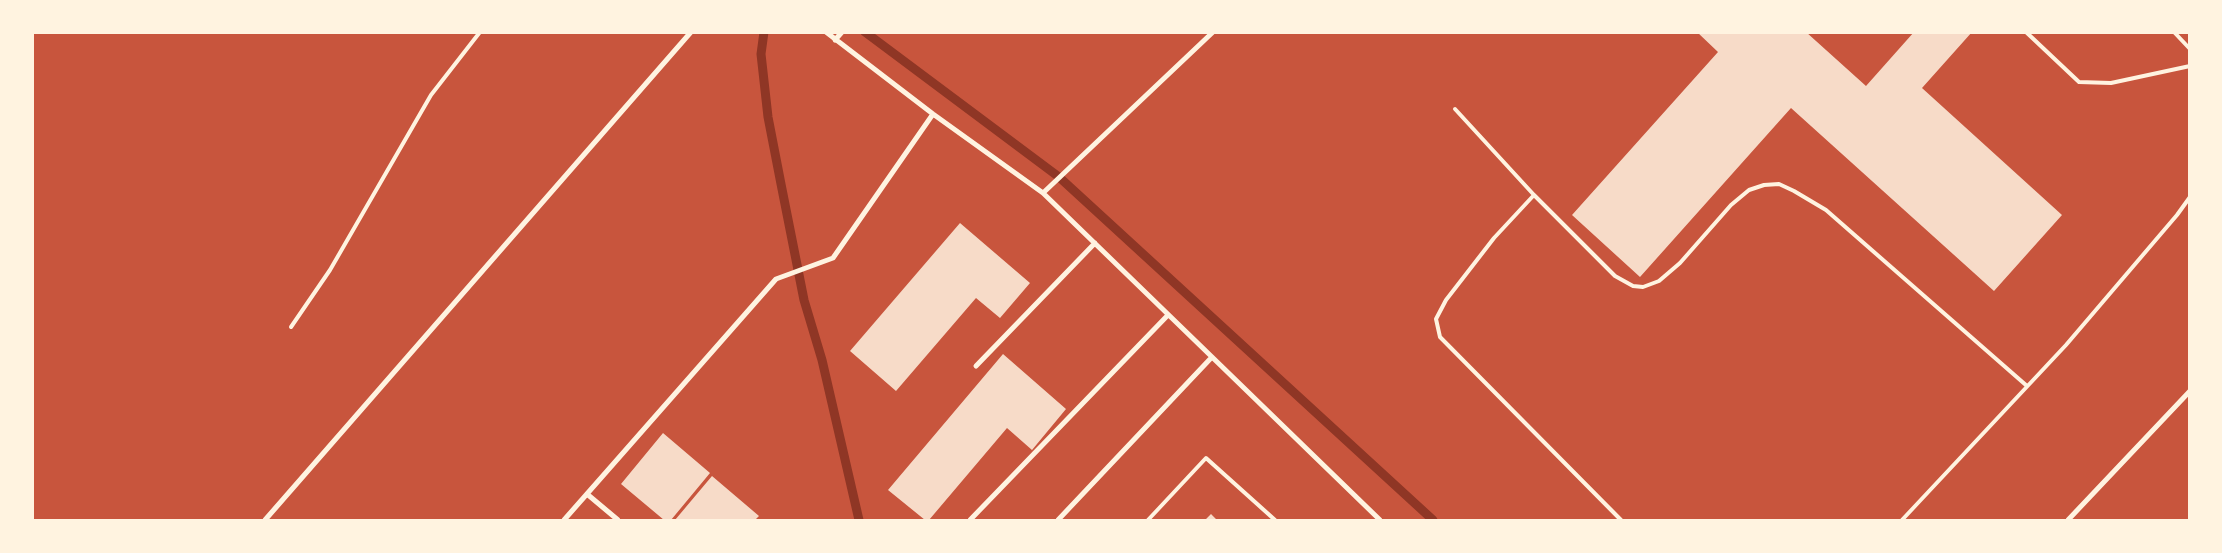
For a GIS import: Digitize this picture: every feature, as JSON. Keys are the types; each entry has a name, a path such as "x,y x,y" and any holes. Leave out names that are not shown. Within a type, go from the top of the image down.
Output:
{"street":[{"path":"265,520 691,32"},
{"path":"826,32 933,114 1044,192 1380,520"},
{"path":"835,40 842,32"},
{"path":"1044,192 1214,32"},
{"path":"564,520 776,279 833,258 933,114"},
{"path":"976,366 1095,243"},
{"path":"970,520 1168,315"},
{"path":"1058,520 1212,357"},
{"path":"2068,520 2190,391"},
{"path":"587,494 618,520"}],"lane":[{"path":"291,327 330,270 431,95 480,32"},
{"path":"2026,32 2079,82 2110,83 2190,66"},
{"path":"2174,32 2190,49"},
{"path":"1455,108 1534,195 1615,276 1633,286 1643,287 1659,281 1680,263 1731,205 1749,190 1764,185 1779,184 1826,210 2027,386"},
{"path":"1534,195 1494,238 1446,300 1436,319 1440,337 1621,520"},
{"path":"1902,520 2027,386 2128,273 2190,197"},
{"path":"1148,520 1206,458 1275,520"}],"building":[{"path":"1697,32 1806,32 1866,86 1914,32 1972,32 1922,88 2062,215 1994,291 1791,108 1640,277 1572,215 1718,52"},
{"path":"960,223 1030,283 1000,318 976,298 896,391 850,351"},
{"path":"1003,354 1066,409 1032,450 1007,428 929,520 925,520 888,490"},
{"path":"663,433 710,473 671,520 664,520 621,484"},
{"path":"712,476 759,516 755,520 675,520"},
{"path":"1211,514 1217,520 1205,520"}],"waterway":[{"path":"764,32 761,54 768,117 781,184 804,300 822,360 859,520"},
{"path":"865,32 1059,177 1433,520"}]}
